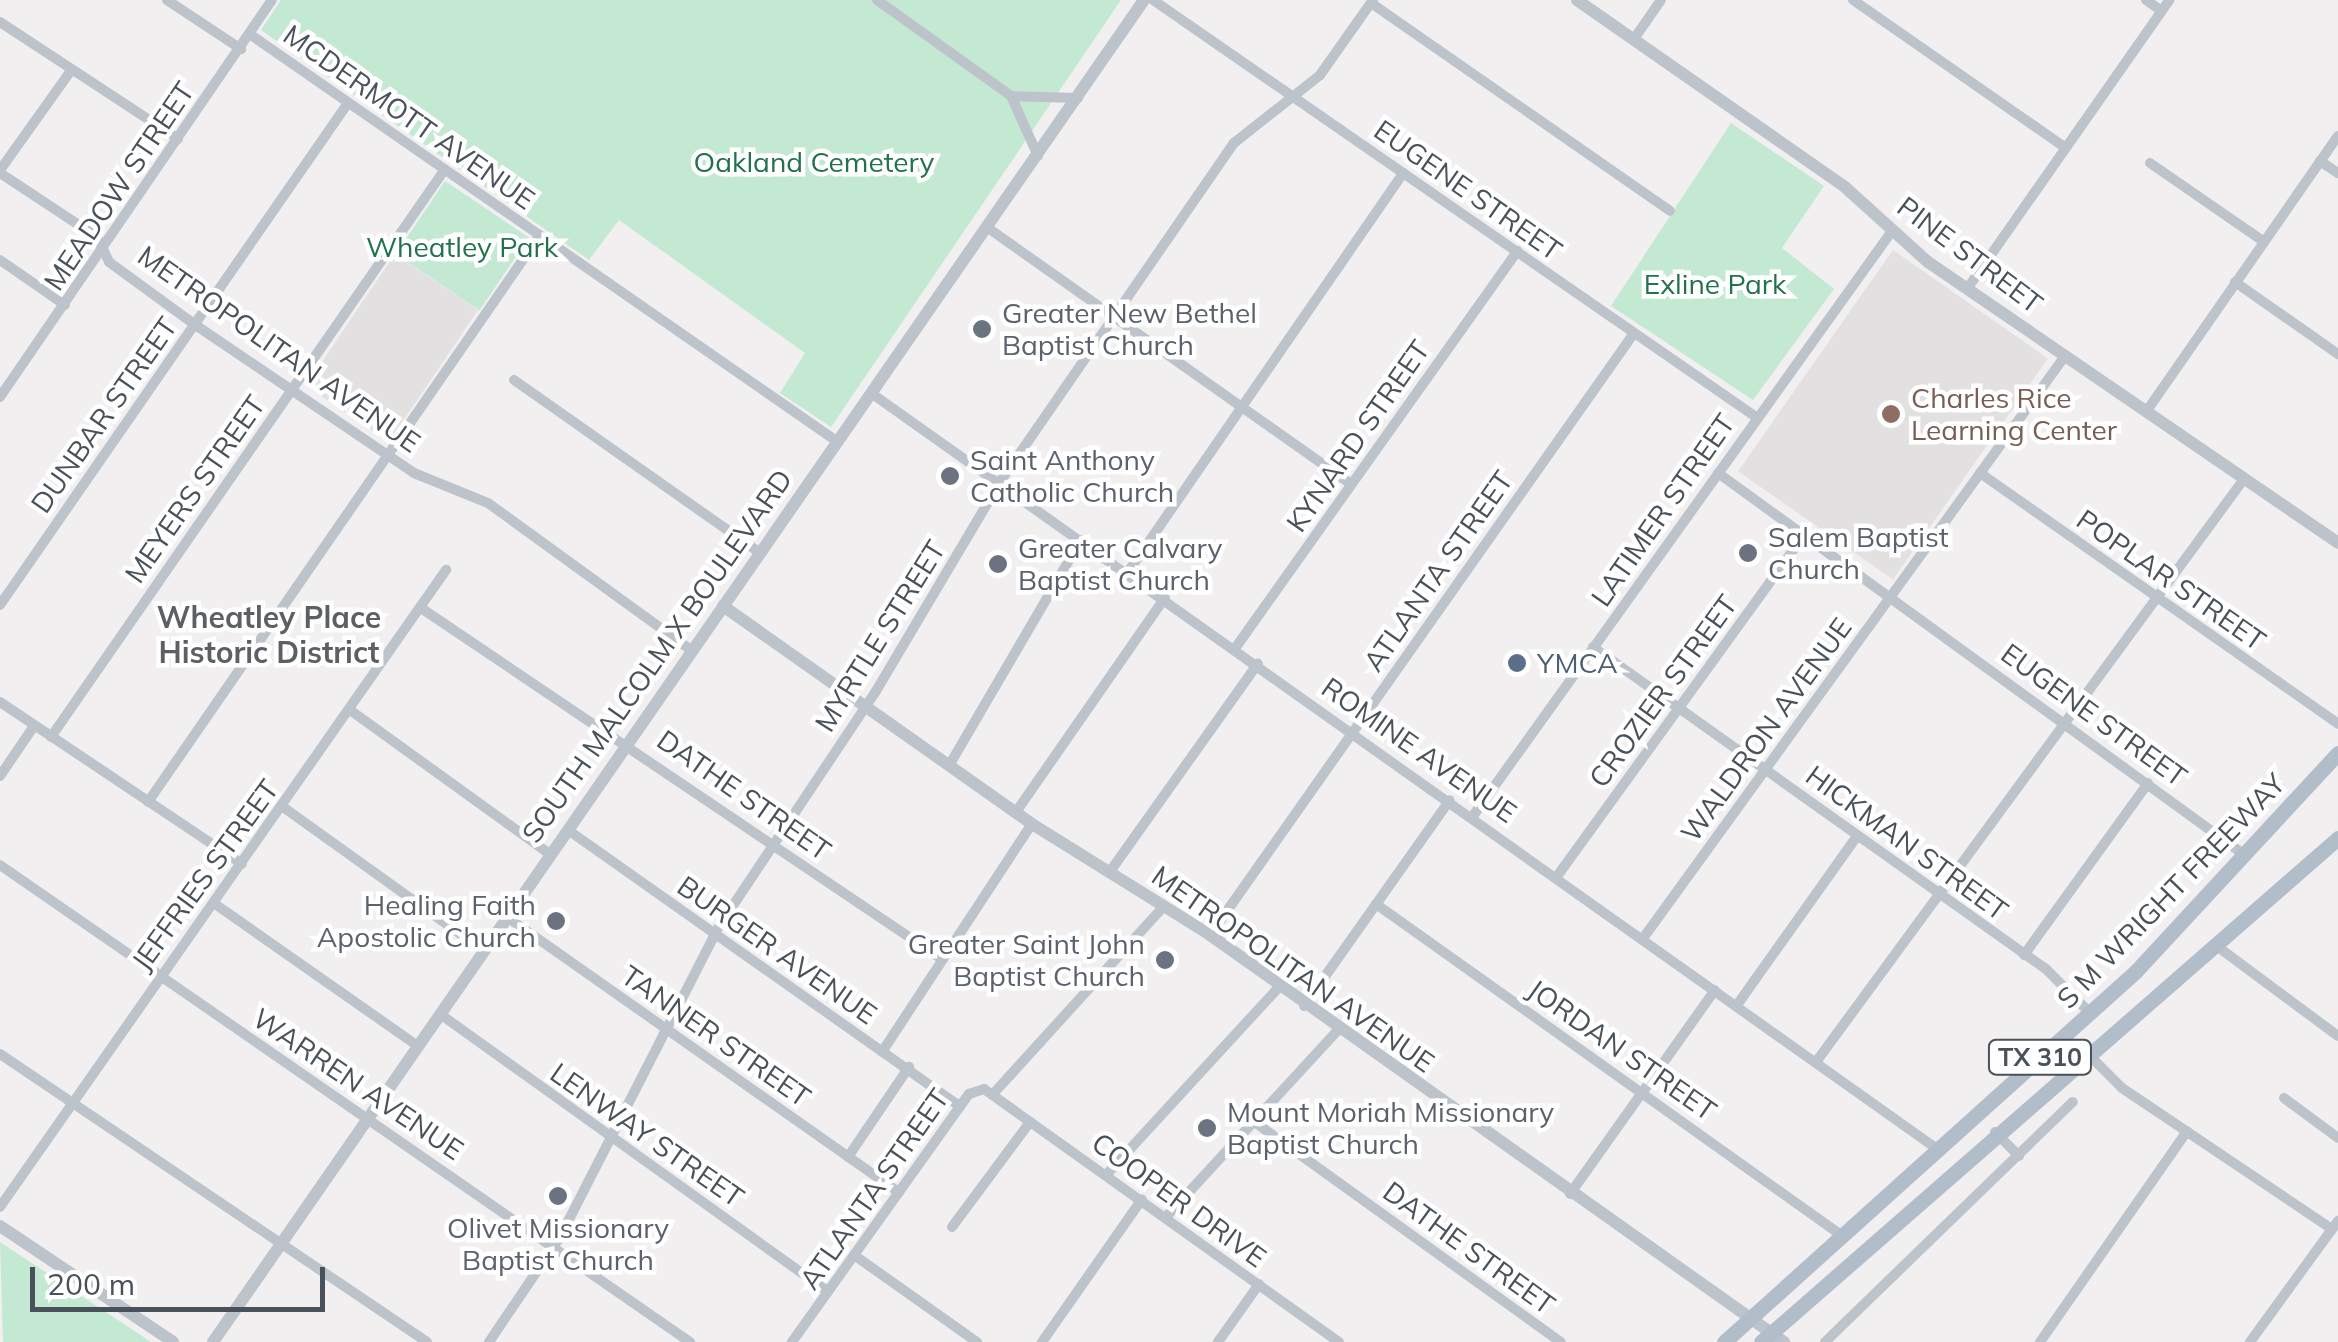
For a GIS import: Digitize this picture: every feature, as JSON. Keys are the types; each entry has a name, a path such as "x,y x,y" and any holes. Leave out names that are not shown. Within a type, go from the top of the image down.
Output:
{"main road":[{"name":"S M WRIGHT FREEWAY","path":"1724,1342 2090,1013 2246,856 2338,753"},
{"name":"S M WRIGHT FREEWAY","path":"1771,1339 1995,1132 2212,942 2338,838"}],"street":[{"path":"167,0 242,49"},
{"name":"MEADOW STREET","path":"0,396 242,49 272,0"},
{"path":"877,0 1011,96 1038,156"},
{"name":"SOUTH MALCOLM X BOULEVARD","path":"213,1342 1144,0"},
{"name":"EUGENE STREET","path":"1153,0 1756,417"},
{"name":"PINE STREET","path":"1577,0 1967,289 2338,543"},
{"path":"1634,39 1662,0"},
{"path":"1854,0 2066,148"},
{"path":"2146,0 2162,11"},
{"path":"1967,289 2169,0"},
{"path":"1372,2 1670,211"},
{"name":"MYRTLE STREET","path":"489,1342 554,1246 715,934 772,842 867,706 1000,482 1234,144 1320,75 1372,2"},
{"path":"0,22 70,72 178,139"},
{"name":"MCDERMOTT AVENUE","path":"251,35 838,442"},
{"path":"0,172 70,72"},
{"path":"1011,96 1078,98"},
{"name":"DUNBAR STREET","path":"0,605 348,102"},
{"path":"2146,412 2338,136"},
{"path":"2320,161 2338,174"},
{"path":"2150,163 2263,241"},
{"name":"MEYERS STREET","path":"51,737 446,169"},
{"name":"METROPOLITAN AVENUE","path":"0,172 194,324 388,455 488,503 691,650"},
{"path":"1128,572 1404,172"},
{"path":"988,228 1351,484"},
{"name":"LATIMER STREET","path":"1473,816 1892,231"},
{"path":"148,802 540,235"},
{"name":"KYNARD STREET","path":"1236,647 1517,250"},
{"path":"0,260 66,305"},
{"path":"2234,282 2338,354"},
{"name":"ATLANTA STREET","path":"1210,935 1634,332"},
{"name":"WALDRON AVENUE","path":"1644,937 2065,356"},
{"path":"514,380 759,552"},
{"name":"ROMINE AVENUE","path":"870,393 1558,875 1937,1149"},
{"name":"POPLAR STREET","path":"1980,472 2338,724"},
{"name":"EUGENE STREET","path":"1718,473 2246,856"},
{"path":"1816,1062 2244,479"},
{"name":"CROZIER STREET","path":"1558,875 1805,534"},
{"path":"950,764 1081,540"},
{"name":"JEFFRIES STREET","path":"0,1207 446,570"},
{"path":"1016,812 1165,598"},
{"name":"METROPOLITAN AVENUE","path":"723,606 1032,824 1210,935 1337,1031 1771,1339"},
{"name":"DATHE STREET","path":"421,608 940,958"},
{"name":"HICKMAN STREET","path":"1593,647 2024,955 2090,1013"},
{"path":"1109,873 1258,663"},
{"path":"0,702 242,864"},
{"path":"350,710 550,854"},
{"path":"0,776 34,726"},
{"path":"2024,955 2148,783"},
{"path":"1304,1006 1450,800"},
{"path":"283,807 483,950"},
{"path":"882,1052 940,958 1032,824"},
{"name":"BURGER AVENUE","path":"568,830 960,1107"},
{"path":"1737,1005 1857,836"},
{"name":"WARREN AVENUE","path":"0,865 690,1342"},
{"path":"215,904 418,1046"},
{"name":"JORDAN STREET","path":"1376,904 1841,1235"},
{"name":"ATLANTA STREET","path":"792,1342 960,1107 978,1089 993,1094 1164,906"},
{"name":"TANNER STREET","path":"507,916 899,1192"},
{"path":"2212,942 2338,1036"},
{"path":"1107,1174 1278,988"},
{"path":"1570,1194 1715,990"},
{"name":"LENWAY STREET","path":"440,1014 828,1292"},
{"path":"1166,1217 1337,1031"},
{"path":"2086,1052 2187,1132 2335,1225 2250,1342"},
{"path":"0,1054 283,1241 427,1342"},
{"path":"848,1157 908,1067"},
{"name":"COOPER DRIVE","path":"993,1094 1339,1342"},
{"path":"2284,1098 2338,1138"},
{"path":"1825,1342 2073,1102"},
{"path":"952,1226 1030,1122"},
{"name":"DATHE STREET","path":"1253,1122 1561,1342"},
{"path":"1995,1132 2019,1156"},
{"path":"2040,1342 2187,1132"},
{"path":"1042,1342 1142,1199"},
{"path":"0,1226 174,1342"},
{"path":"854,1256 976,1342"},
{"path":"1218,1342 1259,1284"}],"shaded area":[{"name":"Charles Rice Learning Center","path":"1893,250 2048,358 1893,580 1738,471"},
{"path":"395,254 478,310 389,442 306,386"}],"green space":[{"name":"Oakland Cemetery","path":"281,0 1121,0 831,427 780,393 805,353 619,220 589,260 261,30"},
{"name":"Exline Park","path":"1731,123 1824,186 1782,248 1834,289 1753,400 1611,306"},
{"name":"Wheatley Park","path":"445,181 529,237 480,310 396,254"},
{"path":"0,1242 151,1342 3,1342"}],"place":[{"name":"Greater New Bethel Baptist Church","path":"982,329"},
{"name":"Charles Rice Learning Center","path":"1891,414"},
{"name":"Saint Anthony Catholic Church","path":"950,476"},
{"name":"Salem Baptist Church","path":"1748,553"},
{"name":"Greater Calvary Baptist Church","path":"998,564"},
{"name":"YMCA","path":"1517,663"},
{"name":"Healing Faith Apostolic Church","path":"556,921"},
{"name":"Greater Saint John Baptist Church","path":"1165,960"},
{"name":"Mount Moriah Missionary Baptist Church","path":"1207,1128"},
{"name":"Olivet Missionary Baptist Church","path":"558,1196"}],"district":[{"name":"Wheatley Place Historic District","path":"269,634"}]}
